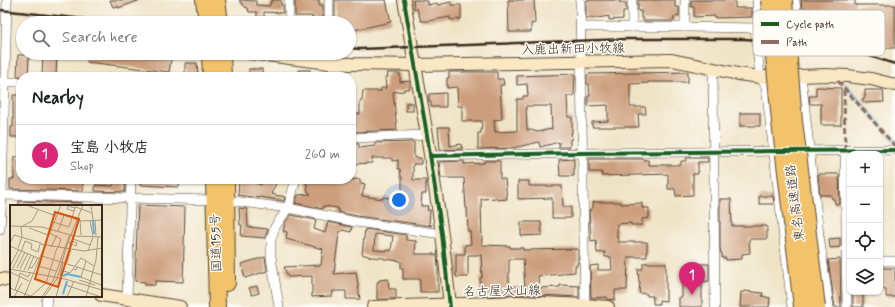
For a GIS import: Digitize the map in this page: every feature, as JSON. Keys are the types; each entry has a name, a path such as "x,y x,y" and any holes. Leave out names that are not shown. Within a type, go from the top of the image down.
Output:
{"highway":[{"path":"204,0 206,16"},
{"path":"217,0 219,16"},
{"name":"東名高速道路","path":"769,0 770,10"},
{"name":"東名高速道路","path":"784,0 785,10"},
{"name":"東名高速道路","path":"774,56 780,122 802,307"},
{"name":"東名高速道路","path":"789,56 794,121 817,307"},
{"path":"210,60 211,72"},
{"path":"222,60 223,72"},
{"name":"国道155号","path":"215,184 220,200 228,307"},
{"name":"国道155号","path":"217,307 220,200 225,184"}],"main road":[{"path":"404,0 416,65 442,234 450,306"},
{"name":"入鹿出新田小牧線","path":"305,60 329,63 416,65 672,60 738,74 760,77 825,75 848,76 871,79 895,85"},
{"path":"0,279 10,280"},
{"path":"102,295 180,307"},
{"name":"名古屋犬山線","path":"373,307 450,306 519,302 608,307"}],"street":[{"path":"0,229 2,195 2,82 7,0"},
{"path":"289,16 290,0"},
{"path":"329,0 329,16"},
{"path":"580,0 585,305"},
{"path":"632,0 632,27"},
{"path":"685,0 685,27"},
{"path":"757,0 758,10"},
{"path":"795,0 796,10"},
{"path":"580,27 753,28"},
{"path":"758,56 760,77 766,86 792,307"},
{"path":"713,69 715,307"},
{"path":"801,76 819,235 829,307"},
{"path":"2,82 16,82"},
{"path":"356,138 427,135"},
{"path":"845,150 848,259"},
{"path":"430,156 895,150"},
{"path":"127,299 131,184"},
{"path":"279,307 271,257 271,239 276,227 288,208 295,184"},
{"path":"2,195 220,200 288,208 356,222 442,234"},
{"path":"784,240 819,235"},
{"path":"883,262 895,261"},
{"path":"847,295 847,307"},
{"path":"46,307 47,297"}],"building":[{"path":"110,0 138,1 118,8 118,6 113,7"},
{"path":"239,0 256,1 256,5 269,6 272,0 281,0 281,5 283,5 283,13 264,12 264,16 257,16 257,12 249,12 248,8 245,7"},
{"path":"295,0 319,0 319,5 323,5 323,16 295,16"},
{"path":"335,0 386,0 391,22 356,30 356,16 335,16"},
{"path":"413,0 428,1 428,5 437,3 438,5 451,2 451,5 461,5 461,19 450,20 450,17 421,21 417,9 414,9"},
{"path":"508,0 534,0 535,23 531,24 531,32 509,32"},
{"path":"620,0 620,3 626,3 626,11 623,11 623,19 609,20 609,16 586,18 586,1"},
{"path":"638,0 675,0 675,7 679,7 679,16 674,17 674,21 643,21 643,18 641,18 641,11 638,11"},
{"path":"691,0 735,0 735,8 752,8 752,17 694,17 694,7 691,7"},
{"path":"801,0 855,0 855,5 895,5 895,48 885,48 885,10 811,10 802,8"},
{"path":"18,60 29,60 28,72 17,72"},
{"path":"43,60 57,60 56,72 42,72"},
{"path":"87,60 171,60 169,72 87,62"},
{"path":"185,63 197,63 198,72 185,72"},
{"path":"249,69 262,69 262,72 249,72"},
{"path":"299,70 310,70 310,72 299,72"},
{"path":"449,72 497,72 497,79 503,79 504,85 500,85 502,119 494,120 495,132 517,131 517,99 523,99 523,96 528,96 527,84 517,85 517,76 575,74 574,96 567,96 568,117 572,117 572,139 570,139 570,147 559,147 559,142 540,147 539,142 513,148 478,149 478,133 481,133 482,121 462,121 462,106 458,106 457,87 447,88 447,78 449,78","holes":["526,106 551,106 552,129 537,132 527,130"]},
{"path":"688,72 688,82 648,82 630,84 630,107 645,107 646,114 638,114 639,127 592,127 592,122 608,121 608,105 588,106 588,96 590,96 589,84 587,84 587,75"},
{"path":"387,73 400,73 400,82 410,81 410,89 393,92 397,130 356,132 356,114 360,114 360,101 362,101 363,91 381,91 381,88 386,88 385,77 388,77"},
{"path":"816,87 841,88 841,125 821,125 821,104 810,104 809,96 816,96"},
{"path":"865,90 883,90 884,102 865,103 862,99 865,97"},
{"path":"446,93 446,107 431,107 431,102 429,102 429,94"},
{"path":"13,95 16,95 16,137 11,137 11,127 13,127"},
{"path":"406,103 413,103 413,111 406,111"},
{"path":"740,113 760,113 760,126 740,126"},
{"path":"438,127 449,127 450,146 461,144 462,149 440,150"},
{"path":"414,142 414,158 421,158 421,164 413,164 413,180 426,180 426,194 422,194 421,206 428,206 427,210 430,210 429,225 432,225 431,226 357,216 338,212 338,208 323,206 323,209 295,203 298,195 311,194 308,192 307,184 356,184 356,179 360,179 360,183 365,184 362,196 383,199 383,197 398,199 398,195 402,195 402,177 400,169 398,169 398,160 392,161 392,158 372,158 372,163 356,164 356,144 359,144 359,148 375,146 375,143"},
{"path":"14,157 16,157 16,184 83,184 83,191 10,189 10,179 14,179"},
{"path":"686,158 708,158 708,162 698,162 698,174 693,174 693,195 676,196 675,189 668,189 668,174 602,176 602,172 589,172 589,159 644,159 648,160 649,165 681,165 681,161 686,161"},
{"path":"574,159 574,176 560,176 559,160"},
{"path":"464,161 464,164 484,163 484,161 500,161 500,179 505,179 507,199 481,199 482,245 510,246 510,248 523,248 523,250 578,249 578,263 577,266 575,266 575,272 538,276 539,288 560,287 560,285 579,286 579,297 519,294 480,296 480,278 482,278 481,255 468,255 468,277 456,277 456,254 465,254 465,245 471,244 470,231 468,232 464,178 441,178 439,162","holes":["509,259 523,259 525,287 509,287"]},
{"path":"818,174 839,174 840,204 835,204 831,195 820,195"},
{"path":"518,181 529,181 529,186 562,186 563,207 571,207 571,218 552,218 552,198 518,199"},
{"path":"113,184 125,184 125,192 95,191 95,185 113,186"},
{"path":"179,184 179,187 140,185"},
{"path":"239,184 276,184 271,194 285,197 284,201 238,195"},
{"path":"759,196 773,196 774,204 759,204"},
{"path":"720,199 731,199 732,226 767,226 767,239 749,239 750,253 742,254 742,259 726,260 726,258 722,258 720,248"},
{"path":"19,201 82,203 82,205 19,205"},
{"path":"593,202 621,202 621,204 642,203 642,208 649,208 649,218 642,219 642,225 631,225 631,223 617,224 618,242 647,242 647,257 628,257 627,290 615,290 615,300 607,299 607,297 591,298 590,266 598,265 598,270 612,270 611,257 605,257 605,252 597,253 596,240 591,241 589,210 593,208"},
{"path":"138,205 185,207 183,282 155,281 155,285 145,285 145,282 135,281"},
{"path":"239,208 247,209 248,227 268,229 265,238 241,236 242,225 240,225"},
{"path":"291,215 316,220 314,229 325,233 328,222 352,227 351,232 342,230 339,232 334,274 356,272 360,299 346,299 346,291 333,291 332,296 312,297 312,276 288,277 284,267 321,265 323,249 286,239 287,232 283,231 285,223"},
{"path":"521,222 541,222 542,235 521,236"},
{"path":"365,229 406,235 406,240 416,241 415,254 437,255 438,292 420,292 420,279 403,279 403,268 401,268 401,261 371,257 362,254","holes":["375,234 393,236 391,251 374,250"]},
{"path":"840,238 840,247 830,248 829,239"},
{"path":"265,257 267,271 245,278 241,264"},
{"path":"840,259 841,307 835,307 828,260"},
{"path":"643,263 666,263 666,301 659,300 659,304 653,304 653,296 647,296 647,294 639,293 640,282 638,269 643,269"},
{"path":"691,264 709,264 709,281 702,282 702,307 679,307 679,297 682,297 682,272 691,272"},
{"path":"883,268 895,268 895,297 886,297 886,289 883,289"},
{"path":"388,279 389,289 396,289 396,299 377,299 377,282 379,282 379,280"},
{"path":"257,286 259,293 252,295 249,288"},
{"path":"741,292 763,293 762,296 770,298 769,307 740,307"},
{"path":"853,295 863,295 863,307 853,307"}],"waterway":[{"path":"845,84 895,141"}],"railway":[{"path":"0,10 56,16"},
{"path":"356,49 626,39 753,39"},
{"path":"870,56 895,64"}],"marked path":[{"path":"838,81 895,146"},
{"path":"845,88 845,150"}],"cycle path":[{"path":"404,0 442,234 450,307"},
{"path":"430,156 895,150"}],"place":[{"name":"宝島 小牧店","path":"692,295"}]}
